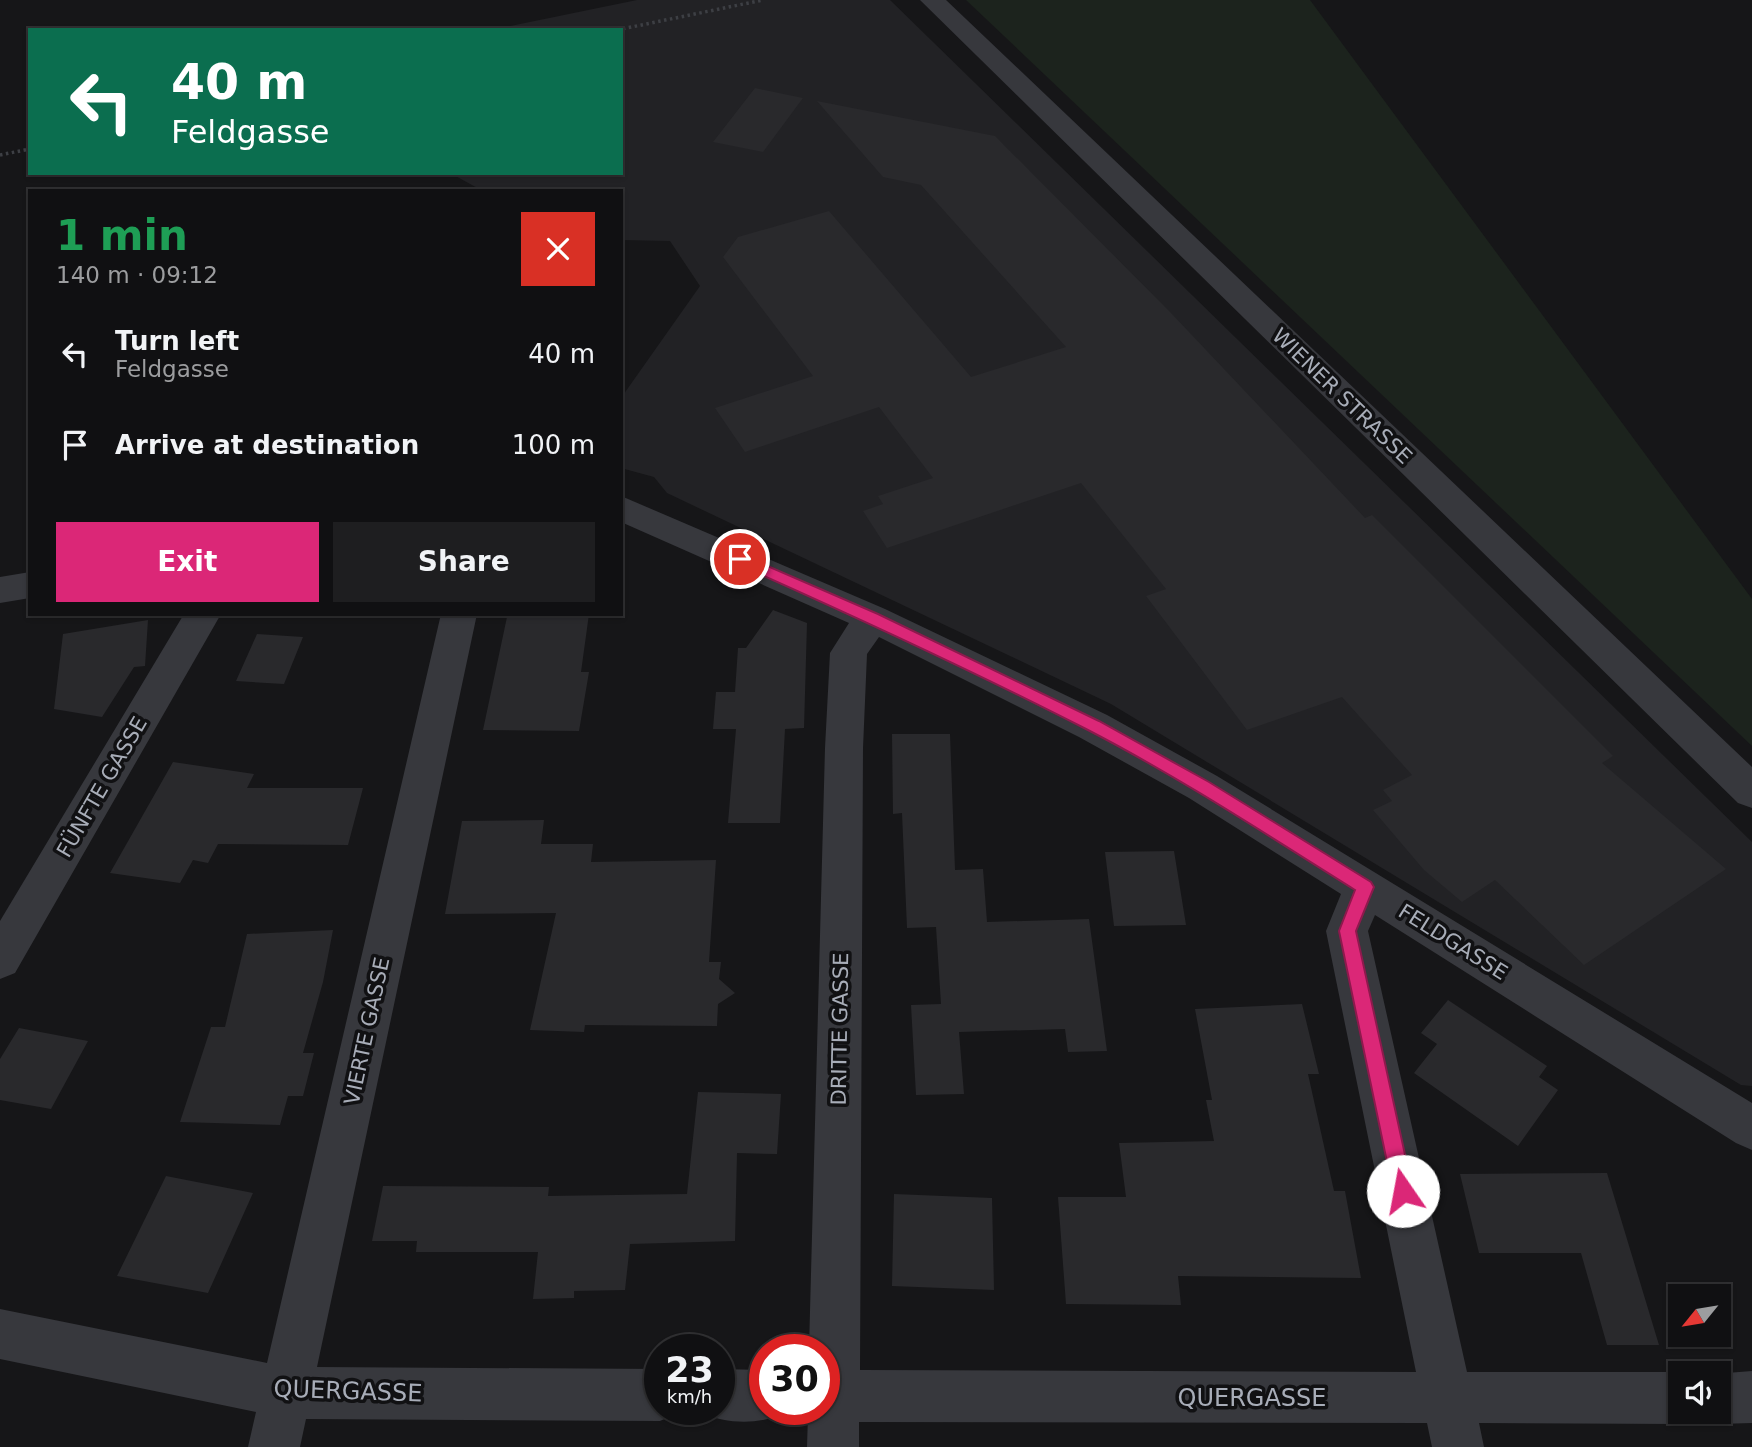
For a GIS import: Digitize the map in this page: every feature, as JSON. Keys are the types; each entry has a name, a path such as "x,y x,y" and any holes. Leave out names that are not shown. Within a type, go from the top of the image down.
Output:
{"street":[{"name":"WIENER STRASSE","path":"932,0 1752,792"},
{"name":"FELDGASSE","path":"623,509 872,618 1093,726 1203,787 1752,1128"},
{"path":"0,590 28,585"},
{"name":"FÜNFTE GASSE","path":"0,960 202,616"},
{"name":"VIERTE GASSE","path":"274,1447 459,616"},
{"name":"DRITTE GASSE","path":"830,1334 844,748 849,653 872,618"},
{"path":"1365,887 1347,931 1453,1423"},
{"name":"QUERGASSE","path":"0,1334 287,1393 644,1395"},
{"name":"QUERGASSE","path":"840,1396 1453,1423 1668,1399"},
{"path":"1731,1398 1752,1397"},
{"name":"DRITTE GASSE","path":"831,1425 833,1447"}],"path":[{"path":"623,29 763,0"},
{"path":"0,155 28,149"}],"shaded area":[{"path":"637,0 890,0 1752,842 1752,1086 1741,1085 1111,704 667,493 654,477 623,469 623,395 700,286 670,241 623,240 623,189 479,189 454,175 623,175 623,28 501,28"},
{"path":"966,0 1310,0 1752,599 1752,746"}],"building":[{"path":"755,88 803,98 763,152 713,142"},
{"path":"817,101 995,136 1171,313 1365,518 1372,515 1613,756 1602,763 1726,869 1584,965 1495,880 1462,902 1424,870 1373,810 1392,801 1383,790 1412,775 1342,697 1247,730 1146,596 1166,589 1081,483 887,548 863,511 883,504 878,496 933,478 879,407 745,452 715,408 813,376 723,257 738,237 829,211 971,377 1066,347 921,185 883,177"},
{"path":"773,610 807,623 804,728 785,729 780,823 728,823 736,729 713,729 716,692 735,692 738,648 746,648"},
{"path":"589,616 581,672 589,672 579,731 483,730 507,617"},
{"path":"148,620 145,666 134,667 102,717 54,709 63,634"},
{"path":"257,634 303,637 284,684 236,681"},
{"path":"892,734 950,734 955,870 983,869 987,922 1089,919 1107,1051 1068,1052 1065,1029 959,1032 964,1094 916,1095 911,1005 941,1004 936,927 907,928 902,813 893,814"},
{"path":"173,762 254,774 247,788 363,788 348,845 218,844 208,863 193,860 180,883 110,873"},
{"path":"544,820 541,844 593,844 591,862 716,860 709,962 721,962 719,979 735,993 718,1004 717,1026 585,1025 584,1032 530,1030 556,913 445,914 462,821"},
{"path":"1174,851 1186,925 1114,926 1105,852"},
{"path":"333,930 323,982 303,1053 314,1053 303,1096 288,1096 280,1125 180,1122 211,1027 225,1027 247,934"},
{"path":"1448,1000 1547,1066 1539,1077 1558,1090 1518,1146 1414,1073 1437,1044 1421,1033"},
{"path":"1302,1004 1319,1074 1308,1074 1334,1191 1345,1191 1361,1278 1178,1276 1181,1305 1066,1304 1058,1197 1126,1197 1119,1143 1214,1141 1206,1100 1212,1100 1195,1009"},
{"path":"19,1028 88,1041 51,1109 0,1100 0,1059"},
{"path":"698,1092 781,1094 777,1154 737,1153 735,1241 630,1244 625,1290 574,1291 574,1298 533,1299 538,1252 416,1252 417,1241 372,1241 383,1186 549,1187 548,1196 687,1194"},
{"path":"1607,1173 1659,1345 1607,1345 1581,1253 1479,1253 1460,1174"},
{"path":"166,1176 253,1193 208,1293 117,1276"},
{"path":"894,1194 992,1198 994,1290 892,1286"}],"route":[{"path":"740,559 872,618 1093,726 1203,787 1365,887 1347,931 1403,1191"}]}
